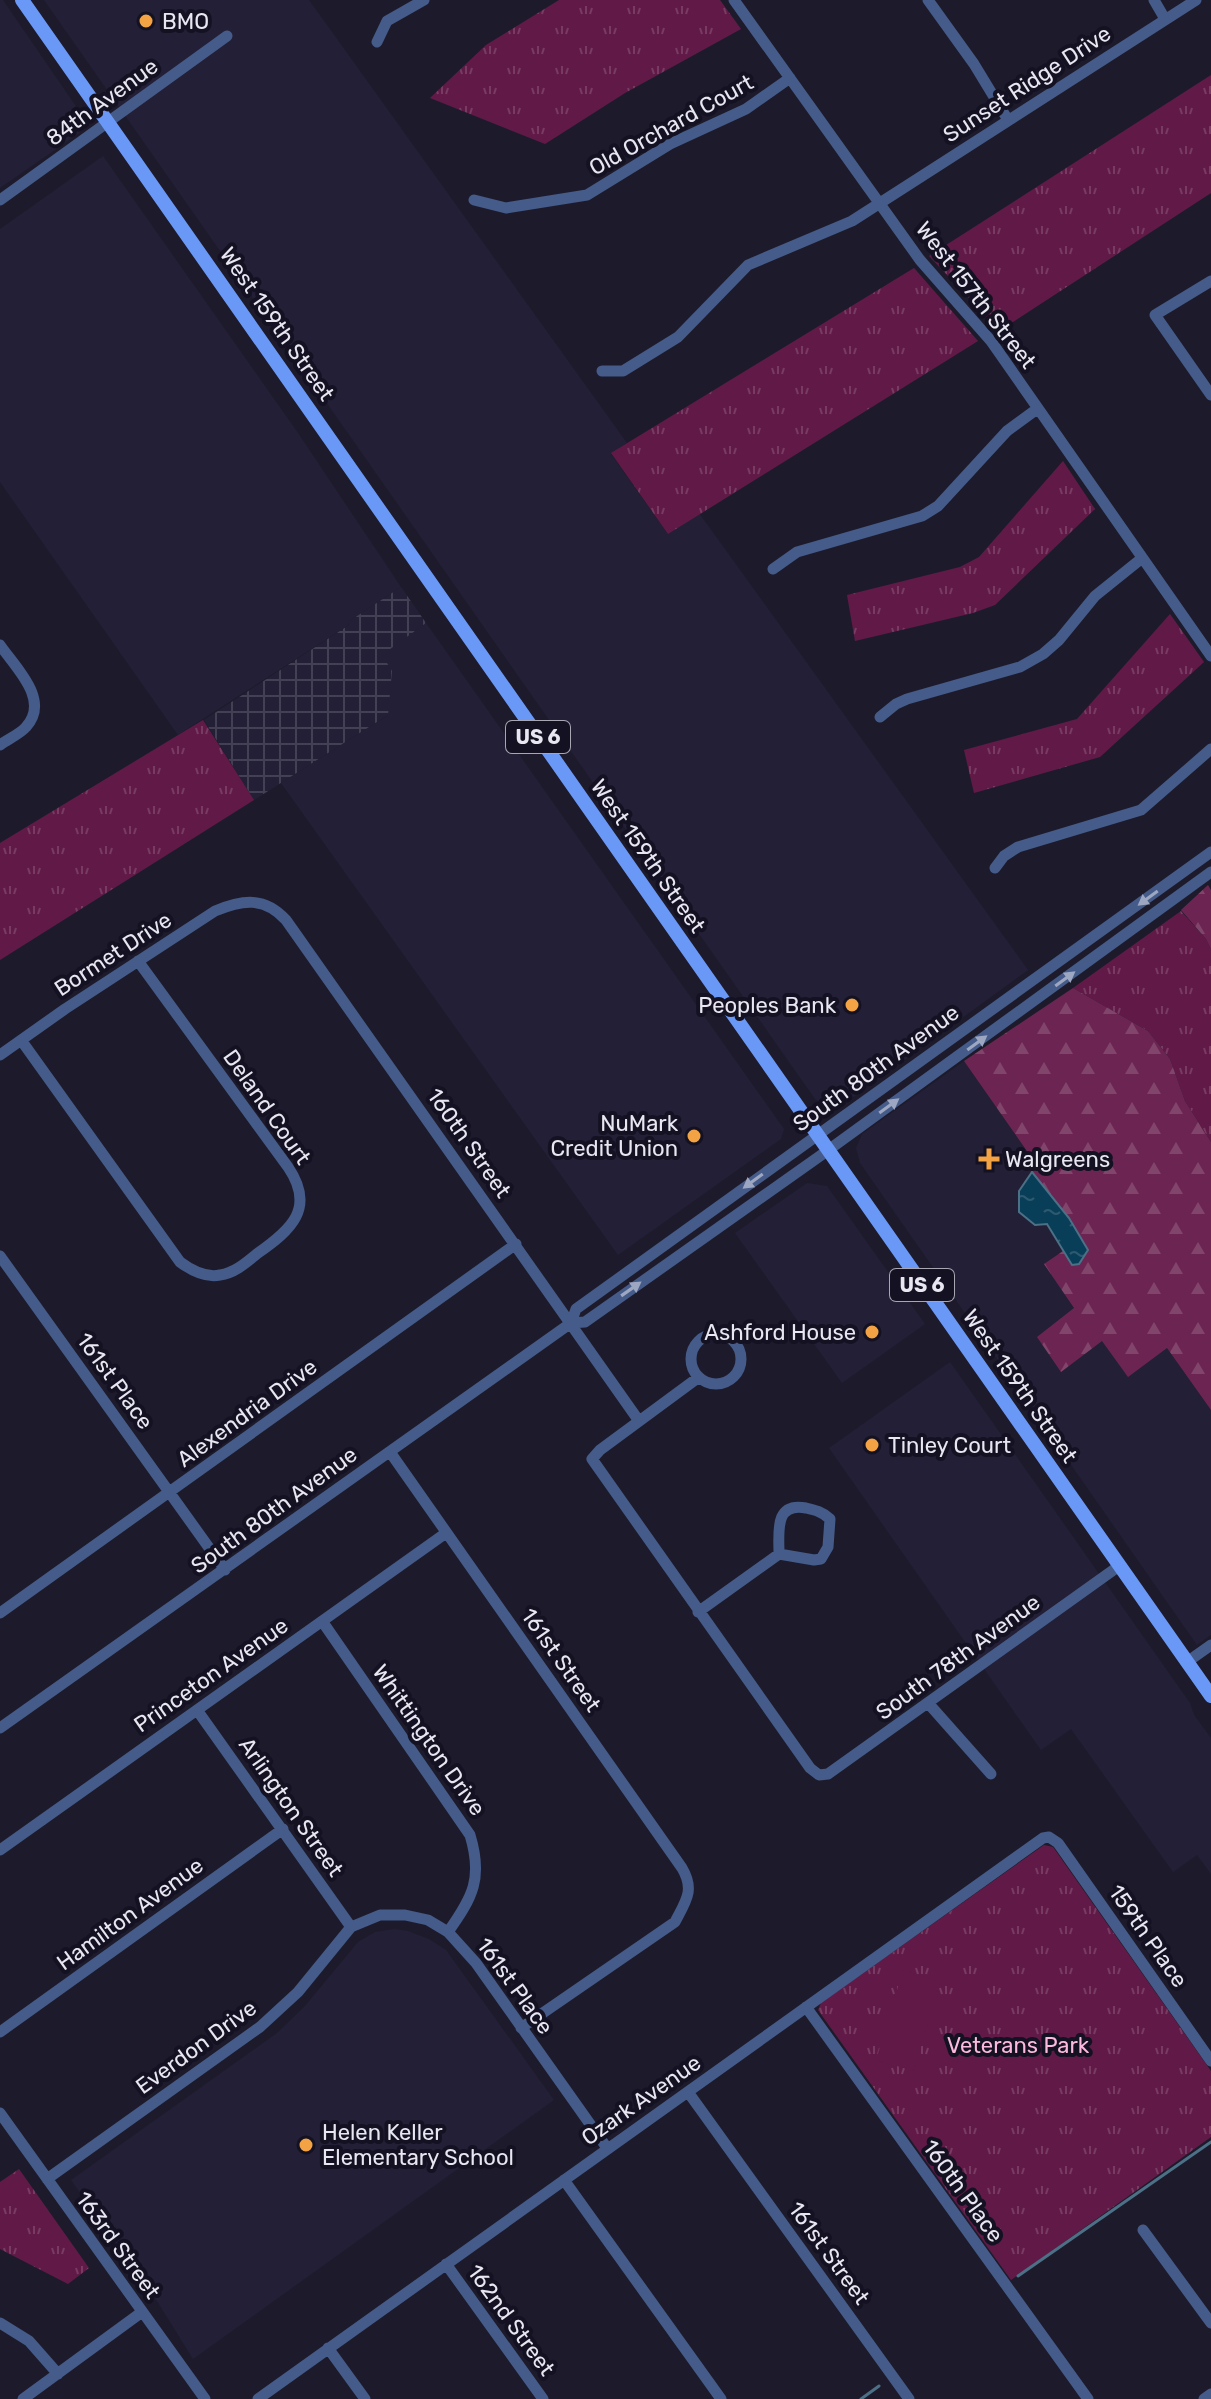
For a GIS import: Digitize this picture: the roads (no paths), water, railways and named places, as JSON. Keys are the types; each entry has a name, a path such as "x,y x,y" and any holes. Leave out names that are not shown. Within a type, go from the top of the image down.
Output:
{"main road":[{"name":"West 159th Street","path":"22,0 1211,1696"}],"street":[{"path":"377,42 387,21 424,0"},
{"name":"West 157th Street","path":"734,0 920,260 991,341 1211,656"},
{"path":"928,0 974,64 1008,120"},
{"path":"1154,0 1165,19"},
{"name":"Sunset Ridge Drive","path":"602,371 623,371 678,337 748,265 842,227 1196,0"},
{"name":"84th Avenue","path":"0,200 227,36"},
{"name":"Old Orchard Court","path":"474,200 506,208 587,195 670,144 746,109 790,78"},
{"path":"1211,281 1155,315 1211,395"},
{"path":"773,569 797,552 922,516 938,506 1007,431 1037,409"},
{"path":"880,717 907,699 1020,667 1043,654 1059,640 1095,596 1141,559"},
{"path":"0,645 35,695 34,713 26,727 0,745"},
{"path":"995,868 1004,856 1018,847 1141,810 1211,749"},
{"name":"South 80th Avenue","path":"571,1323 576,1309 1211,852"},
{"name":"South 80th Avenue","path":"0,1728 571,1323 585,1322 827,1151 1211,872"},
{"name":"Bormet Drive","path":"0,1055 215,911 242,901 255,902"},
{"name":"160th Street","path":"255,902 266,904 286,920 639,1421"},
{"name":"Deland Court","path":"21,1040 180,1262 189,1269 210,1276 236,1269 291,1229 299,1209 298,1186 138,961"},
{"name":"Alexendria Drive","path":"0,1613 516,1244"},
{"name":"161st Place","path":"0,1256 225,1570"},
{"path":"711,1334 719,1334 733,1341 741,1356 737,1373 723,1383 715,1384 699,1377 694,1371 691,1356 698,1342 711,1334"},
{"path":"699,1377 592,1459 698,1612 779,1554 821,1559 828,1547 830,1519 810,1509 788,1509 779,1523 779,1554"},
{"name":"161st Street","path":"390,1452 682,1868 690,1885 690,1895 675,1922 521,2028"},
{"name":"Princeton Avenue","path":"0,1850 446,1533"},
{"name":"South 78th Avenue","path":"698,1612 810,1768 819,1775 828,1774 1119,1566"},
{"name":"Whittington Drive","path":"322,1621 470,1835 477,1865 475,1881 471,1897 448,1932"},
{"path":"1187,1662 1211,1645"},
{"path":"928,1703 991,1774"},
{"name":"Arlington Street","path":"197,1710 351,1927"},
{"name":"Hamilton Avenue","path":"0,2032 283,1829"},
{"name":"Ozark Avenue","path":"258,2399 1036,1842 1049,1837"},
{"name":"159th Place","path":"1049,1837 1058,1843 1211,2061"},
{"name":"161st Place","path":"351,1927 380,1915 405,1915 428,1920 448,1932 476,1963 607,2148"},
{"name":"Everdon Drive","path":"47,2179 260,2027 298,1992 351,1927"},
{"name":"160th Place","path":"806,2007 1088,2399"},
{"name":"161st Street","path":"688,2092 909,2399"},
{"name":"163rd Street","path":"0,2113 205,2399"},
{"path":"564,2180 721,2399"},
{"path":"1143,2230 1211,2323"},
{"name":"162nd Street","path":"446,2264 543,2399"},
{"path":"23,2399 142,2312"},
{"path":"0,2323 29,2341 58,2374"},
{"path":"328,2348 365,2399"},
{"path":"1204,2399 1211,2394"}],"water":[{"path":"1032,1172 1069,1218 1088,1250 1079,1264 1072,1265 1047,1224 1035,1225 1019,1212 1019,1191"}],"waterway":[{"path":"1018,2276 1211,2142"},
{"path":"861,2399 879,2386"}],"place":[{"name":"BMO","path":"146,21"},
{"name":"Peoples Bank","path":"852,1005"},
{"name":"NuMark Credit Union","path":"694,1136"},
{"name":"Walgreens","path":"989,1159"},
{"name":"Ashford House","path":"872,1332"},
{"name":"Tinley Court","path":"872,1445"},
{"name":"Helen Keller Elementary School","path":"306,2145"}],"park label":[{"name":"Veterans Park","path":"1018,2045"}]}
